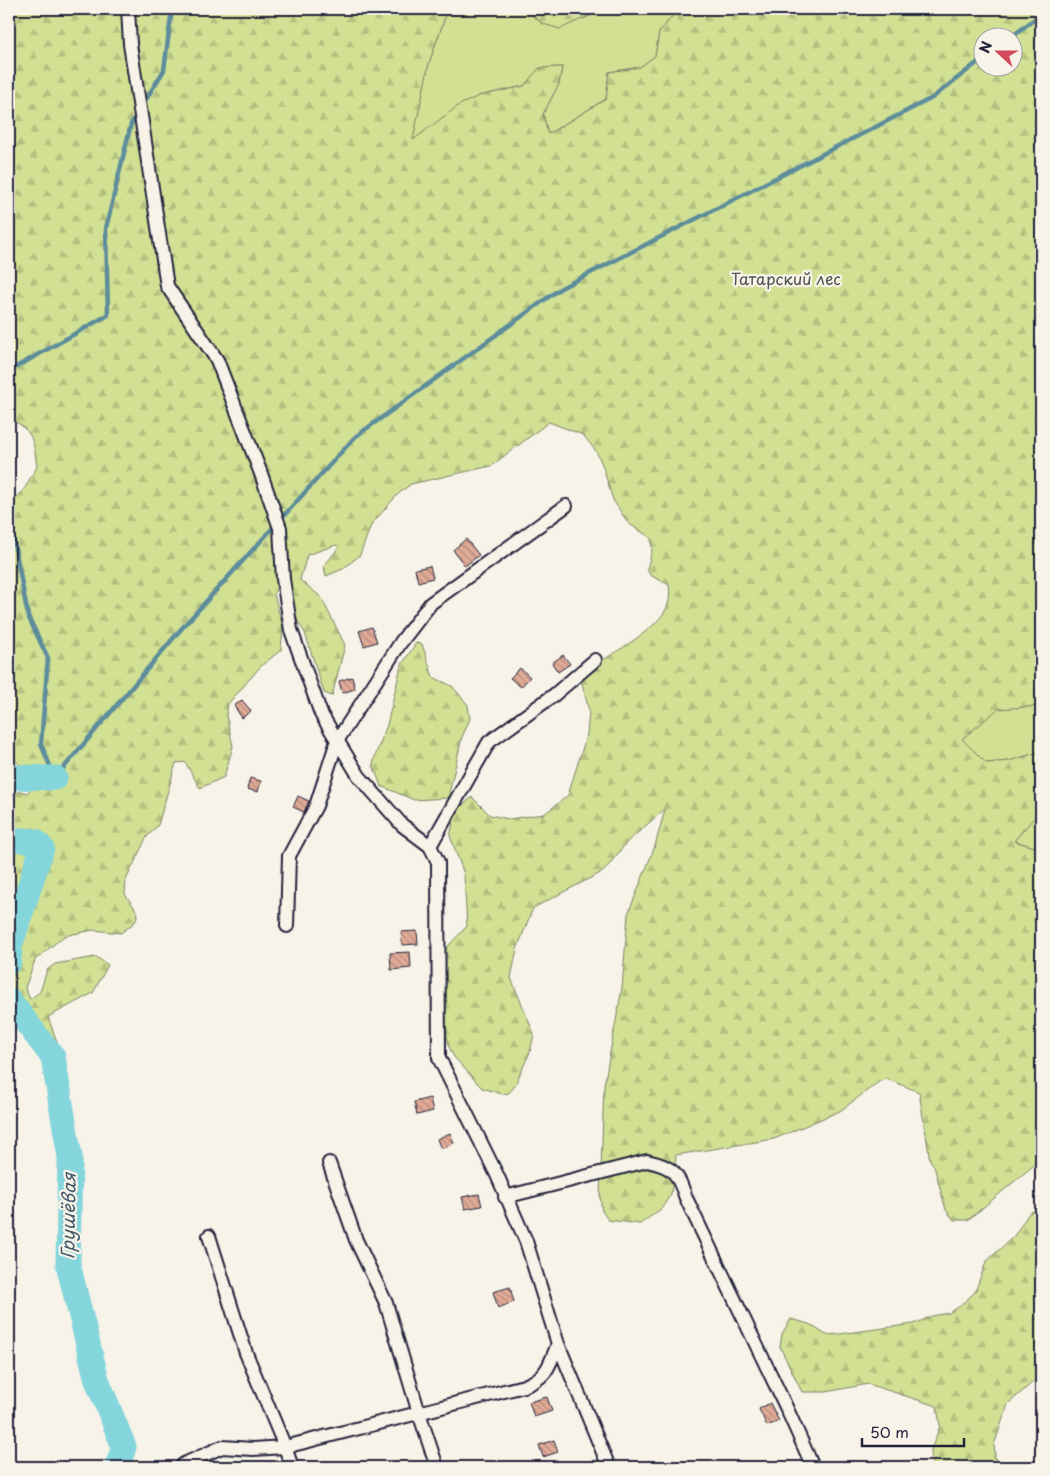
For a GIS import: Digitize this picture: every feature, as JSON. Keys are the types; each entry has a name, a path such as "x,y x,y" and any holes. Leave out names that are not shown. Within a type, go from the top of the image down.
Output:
{"street":[{"path":"128,9 130,44 167,286 217,360 260,471 280,528 283,579 291,630 322,714 359,776 402,825 430,846 438,862 439,1058 497,1175 505,1197 526,1241 558,1344 609,1467"},
{"path":"287,926 289,856 316,806 337,741 401,642 431,603 566,506"},
{"path":"430,846 489,742 554,695 595,660"},
{"path":"505,1197 647,1162 666,1165 678,1177 686,1198 812,1467"},
{"path":"329,1163 356,1240 386,1303 419,1413 438,1467"},
{"path":"208,1236 246,1353 292,1467"},
{"path":"181,1467 222,1447 253,1449 285,1447 524,1386 537,1381 546,1372 558,1344"}],"green space":[{"name":"Татарский лес","path":"9,9 448,9 429,63 413,140 459,105 479,96 524,86 539,68 562,67 559,84 543,114 548,134 606,99 609,72 640,67 655,56 659,33 674,14 681,9 1041,9 1041,706 998,709 962,739 986,763 1009,761 1041,753 1041,815 1032,820 1014,841 1041,849 1041,1162 1033,1166 968,1220 954,1220 946,1210 934,1166 930,1160 919,1092 887,1079 880,1081 840,1111 774,1139 676,1155 671,1194 661,1209 640,1224 608,1220 602,1211 600,1197 604,1085 622,988 628,914 655,846 665,809 627,842 604,871 533,908 517,949 511,978 534,1034 530,1052 514,1087 509,1093 502,1094 482,1088 454,1057 449,1047 434,961 467,926 464,874 450,836 456,811 472,797 490,815 509,819 544,814 568,795 587,734 589,711 581,679 591,669 652,626 668,605 669,585 650,575 647,569 652,550 651,538 628,523 613,500 596,451 583,435 549,422 491,466 411,484 398,494 371,525 360,555 343,569 326,576 324,566 339,547 336,545 307,555 300,580 321,597 345,645 332,696 324,693 305,633 288,606 284,566 274,594 283,628 281,650 261,666 228,704 226,715 233,746 224,777 200,788 185,762 176,763 158,825 146,838 126,880 125,894 138,913 135,922 121,933 93,930 64,936 35,960 25,988 30,999 40,992 47,970 55,964 96,957 108,965 93,993 48,1017 58,1045 44,1052 37,1050 26,1011 9,1003 9,849 13,848 19,840 16,830 9,826 9,796 20,791 27,793 32,788 30,775 9,754 9,503 19,495 37,467 34,446 28,432 12,419 9,414"},
{"path":"448,9 525,9 543,24 583,19 604,9 681,9 674,14 659,33 655,56 640,67 609,72 606,99 548,134 543,114 559,84 562,67 540,68 524,86 479,96 412,141 429,63"},
{"path":"525,9 604,9 560,29 543,24"},
{"path":"416,643 422,644 433,677 452,686 468,705 470,719 462,737 448,798 414,800 381,786 373,765 387,725 401,666"},
{"path":"1041,706 1041,753 1009,761 985,763 962,739 998,708"},
{"path":"1041,815 1041,849 1014,841 1032,819"},
{"path":"1041,1207 1041,1375 1008,1404 994,1445 996,1467 932,1467 931,1450 940,1426 937,1406 868,1384 826,1392 802,1392 780,1347 782,1334 791,1319 809,1324 826,1335 914,1324 932,1316 949,1313 975,1292 986,1262 1014,1236 1029,1213"}],"building":[{"path":"466,539 479,555 465,566 453,550"},
{"path":"430,566 433,578 418,582 415,569"},
{"path":"372,627 377,642 364,646 359,631"},
{"path":"563,655 570,664 558,672 552,663"},
{"path":"520,668 530,677 521,687 510,678"},
{"path":"352,677 355,689 342,693 339,681"},
{"path":"242,700 251,711 242,718 234,706"},
{"path":"250,778 261,781 258,792 247,789"},
{"path":"298,796 309,801 304,812 293,807"},
{"path":"417,931 418,944 402,945 401,932"},
{"path":"410,952 411,968 391,970 390,953"},
{"path":"430,1098 433,1111 417,1115 414,1102"},
{"path":"450,1133 454,1143 441,1149 437,1139"},
{"path":"479,1194 482,1206 465,1209 462,1197"},
{"path":"510,1287 514,1302 498,1308 493,1292"},
{"path":"547,1397 552,1411 534,1417 529,1402"},
{"path":"770,1403 779,1421 767,1426 759,1409"},
{"path":"554,1440 558,1452 543,1457 539,1445"}],"waterway":[{"path":"142,106 164,70 172,9"},
{"path":"1022,29 1041,14"},
{"path":"9,516 28,616 48,658 41,744 55,778 182,628 355,437 561,288 932,98 972,67"},
{"path":"9,371 108,315 106,228 131,124 137,114"},
{"name":"Грушёвая","path":"9,779 14,777 55,778"},
{"name":"Грушёвая","path":"9,839 35,841 42,848 10,946 9,962"},
{"name":"Грушёвая","path":"9,1000 53,1057 70,1157 68,1264 97,1380 124,1447 117,1467"}]}
